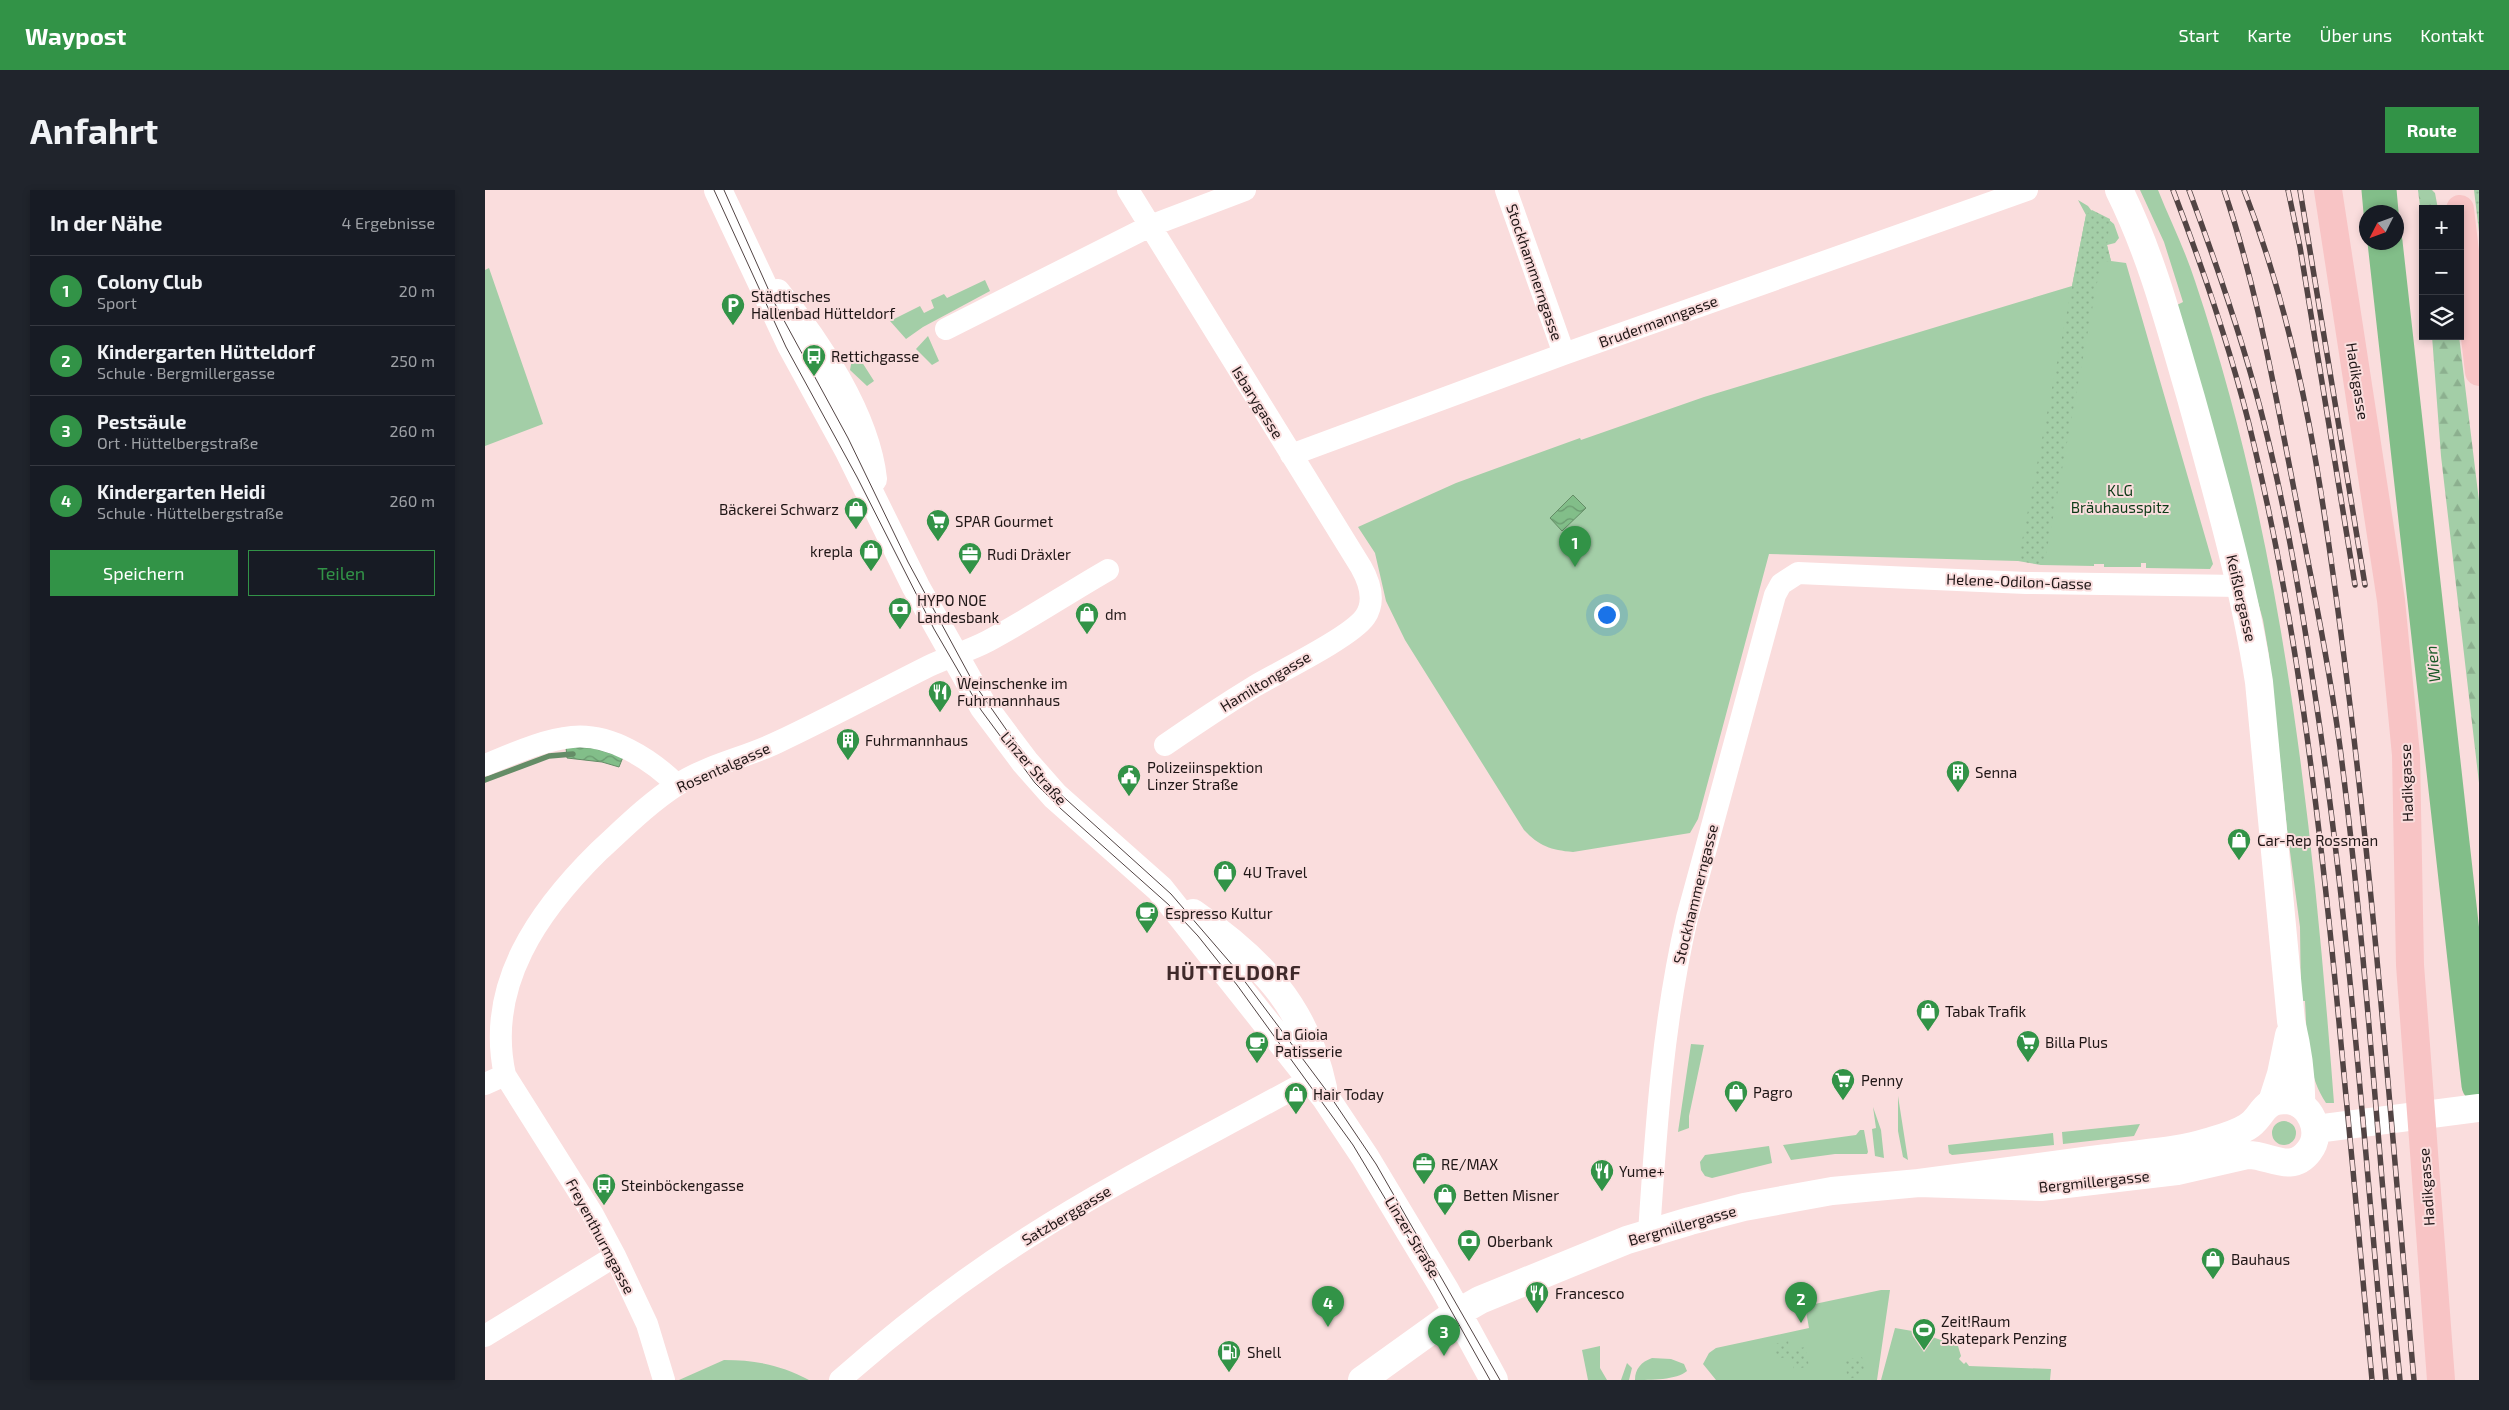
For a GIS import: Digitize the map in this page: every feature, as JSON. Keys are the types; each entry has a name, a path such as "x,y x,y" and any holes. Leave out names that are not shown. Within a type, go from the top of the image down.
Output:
{"main road":[{"name":"Linzer Straße","path":"718,190 750,260 809,333 854,414 866,442 881,517 954,655 988,712 1040,779 1073,813 1160,888 1222,964 1318,1088 1365,1157 1457,1312 1494,1380"},
{"name":"Keißlergasse","path":"2119,190 2157,280 2208,459 2241,586 2259,682 2291,1021 2299,1051 2302,1078 2301,1105"},
{"name":"Hadikgasse","path":"2328,190 2391,600 2406,755 2411,965 2441,1380"},
{"path":"2458,190 2460,205"},
{"path":"2464,243 2479,372"},
{"name":"Keißlergasse","path":"2272,1102 2281,1074 2291,1021"},
{"path":"2272,1102 2287,1100 2301,1105 2313,1120 2315,1129 2479,1108"},
{"name":"Bergmillergasse","path":"1362,1380 1457,1312 1509,1287 1649,1233 1744,1207 1788,1198 1841,1190 1919,1184 2186,1147 2235,1133 2254,1122 2261,1110 2272,1102"},
{"path":"2254,1122 2252,1135 2257,1148 2266,1158"},
{"name":"Bergmillergasse","path":"1919,1184 2034,1187 2177,1171 2247,1155 2266,1158 2278,1163 2291,1163 2302,1158 2310,1150 2315,1140 2315,1129"}],"street":[{"name":"Isbarygasse","path":"1129,190 1367,578 1371,597 1365,617"},
{"path":"946,329 1150,226 1245,190"},
{"name":"Stockhammerngasse","path":"1507,190 1564,354"},
{"name":"Brudermanngasse","path":"1291,455 1564,354 2027,190"},
{"name":"Rosentalgasse","path":"505,1075 498,1054 495,1034 501,994 516,953 539,918 568,882 614,837 677,785 715,767 778,742 954,655 987,641 1108,570"},
{"name":"Stockhammerngasse","path":"1649,1233 1658,1102 1669,1014 1687,918 1775,594 1781,584 1798,573"},
{"name":"Helene-Odilon-Gasse","path":"1798,573 2026,583 2241,586"},
{"name":"Hamiltongasse","path":"1165,745 1254,687 1348,632 1365,617"},
{"path":"485,765 558,739 574,737 592,738 613,743 635,754 653,764 677,785"},
{"path":"485,1084 505,1075"},
{"name":"Freyenthurmgasse","path":"505,1075 583,1197 615,1256 647,1324 664,1380"},
{"name":"Satzberggasse","path":"840,1380 911,1322 1026,1238 1100,1193 1318,1088"},
{"path":"485,1336 615,1256"}],"green space":[{"path":"2140,190 2158,190 2195,281 2226,381 2251,482 2273,585 2304,791 2326,999 2334,1103 2326,1103 2319,1091 2311,1067 2307,1041 2305,1001 2301,1001 2300,927 2287,829 2269,655 2263,620 2175,306 2183,302 2164,242"},
{"path":"2418,190 2432,190 2435,193 2437,205 2420,205"},
{"path":"2474,190 2479,190 2479,232"},
{"path":"2078,200 2088,206 2094,214 2023,557 2018,561 1769,554 1698,819 1690,833 1573,852 1558,850 1535,840 1524,830 1405,640 1386,601 1375,553 1358,527 1456,483 1580,438 1581,440 1704,397 2072,286 2086,215"},
{"path":"2092,210 2110,219 2107,245 2111,261 2101,262 2045,560 2041,565 2018,561 2086,215"},
{"name":"KLG Bräuhausspitz","path":"2108,219 2114,224 2119,238 2115,243 2107,245 2111,261 2126,263 2213,564 2210,569 2146,568 2146,563 2141,563 2141,567 2104,567 2104,564 2094,564 2094,566 2041,565 2038,562"},
{"path":"489,268 543,424 485,446 485,270"},
{"path":"985,280 990,291 923,327 906,339 890,321 920,306 924,313 934,308 931,300 944,294 947,298"},
{"path":"928,336 939,361 932,365 916,349"},
{"path":"2432,340 2459,340 2479,501 2479,783 2441,456"},
{"path":"852,359 860,359 874,381 867,386 850,370"},
{"path":"1691,1044 1704,1045 1689,1116 1689,1128 1678,1132"},
{"path":"1898,1096 1908,1160 1903,1157 1898,1131"},
{"path":"1873,1107 1881,1130 1884,1158 1875,1156 1872,1129 1876,1128"},
{"path":"2284,1121 2293,1124 2296,1133 2293,1142 2284,1145 2275,1142 2272,1133 2275,1124"},
{"path":"2140,1124 2134,1136 2063,1144 2062,1132"},
{"path":"1860,1130 1864,1130 1867,1154 1835,1154 1791,1160 1783,1145 1856,1135"},
{"path":"2053,1133 2054,1145 1952,1155 1949,1153 1948,1145"},
{"path":"1769,1146 1772,1163 1712,1178 1705,1176 1701,1170 1700,1162 1705,1155"},
{"path":"1881,1290 1890,1290 1877,1380 1716,1380 1703,1364 1709,1353 1716,1348 1809,1328 1805,1306"},
{"name":"Zeit!Raum Skatepark Penzing","path":"1895,1328 1918,1332 1958,1346 1961,1356 1959,1359 1964,1364 1966,1362 1969,1366 2051,1369 2050,1380 1881,1380"},
{"path":"1788,1341 1790,1350 1805,1347 1809,1366 1794,1370 1791,1356 1777,1359 1774,1344"},
{"path":"1600,1346 1600,1368 1607,1380 1588,1380 1582,1350"},
{"path":"1862,1357 1865,1375 1848,1379 1844,1360"},
{"path":"1652,1358 1671,1359 1684,1364 1687,1371 1670,1378 1635,1380 1639,1366"},
{"path":"724,1360 768,1364 809,1380 679,1380"},
{"path":"1627,1363 1632,1368 1629,1380 1621,1380"}],"water":[{"path":"1573,495 1586,508 1562,531 1550,518"},
{"path":"566,747 593,748 623,757 619,767 602,762 567,758"}],"waterway":[{"name":"Wien","path":"2379,190 2380,205"},
{"name":"Wien","path":"2386,250 2479,1085"},
{"path":"485,780 549,756 573,754"}],"tram line":[{"path":"714,190 786,347 857,477 934,629 981,710 1035,783 1060,808 1169,905 1198,936 1237,985 1353,1145 1434,1280 1490,1380"},
{"path":"724,190 774,302 848,438 908,562 973,682 1010,735 1047,782 1171,894 1234,967 1326,1090 1376,1164 1500,1380"}],"railway":[{"path":"2173,190 2218,316 2237,380 2254,445 2282,578 2313,778 2345,1080 2372,1380"},
{"path":"2189,190 2249,367 2281,497 2300,602 2329,792 2339,876 2386,1380"},
{"path":"2224,190 2255,297 2263,333 2318,613 2335,713 2358,905 2400,1380"},
{"path":"2244,190 2264,246 2296,362 2319,479 2328,538 2365,837 2414,1380"},
{"path":"2288,190 2300,247 2355,585"},
{"path":"2300,190 2365,585"}],"place":[{"name":"Städtisches Hallenbad Hütteldorf","path":"733,326"},
{"name":"Rettichgasse","path":"814,377"},
{"name":"Bäckerei Schwarz","path":"856,530"},
{"name":"SPAR Gourmet","path":"938,542"},
{"name":"Colony Club","path":"1575,567"},
{"name":"krepla","path":"871,572"},
{"name":"Rudi Dräxler","path":"970,575"},
{"name":"HYPO NOE Landesbank","path":"900,630"},
{"name":"dm","path":"1087,635"},
{"name":"Weinschenke im Fuhrmannhaus","path":"940,713"},
{"name":"Fuhrmannhaus","path":"848,761"},
{"name":"Senna","path":"1958,793"},
{"name":"Polizeiinspektion Linzer Straße","path":"1129,797"},
{"name":"Car-Rep Rossman","path":"2239,861"},
{"name":"4U Travel","path":"1225,893"},
{"name":"Espresso Kultur","path":"1147,934"},
{"name":"Tabak Trafik","path":"1928,1032"},
{"name":"Billa Plus","path":"2028,1063"},
{"name":"La Gioia Patisserie","path":"1257,1064"},
{"name":"Penny","path":"1843,1101"},
{"name":"Pagro","path":"1736,1113"},
{"name":"Hair Today","path":"1296,1115"},
{"name":"RE/MAX","path":"1424,1185"},
{"name":"Yume+","path":"1602,1192"},
{"name":"Steinböckengasse","path":"604,1206"},
{"name":"Betten Misner","path":"1445,1216"},
{"name":"Oberbank","path":"1469,1262"},
{"name":"Bauhaus","path":"2213,1280"},
{"name":"Francesco","path":"1537,1314"},
{"name":"Kindergarten Hütteldorf","path":"1801,1323"},
{"name":"Kindergarten Heidi","path":"1328,1327"},
{"name":"Zeit!Raum Skatepark Penzing","path":"1924,1351"},
{"name":"Pestsäule","path":"1444,1356"},
{"name":"Shell","path":"1229,1373"}],"district":[{"name":"HÜTTELDORF","path":"1234,972"}]}
